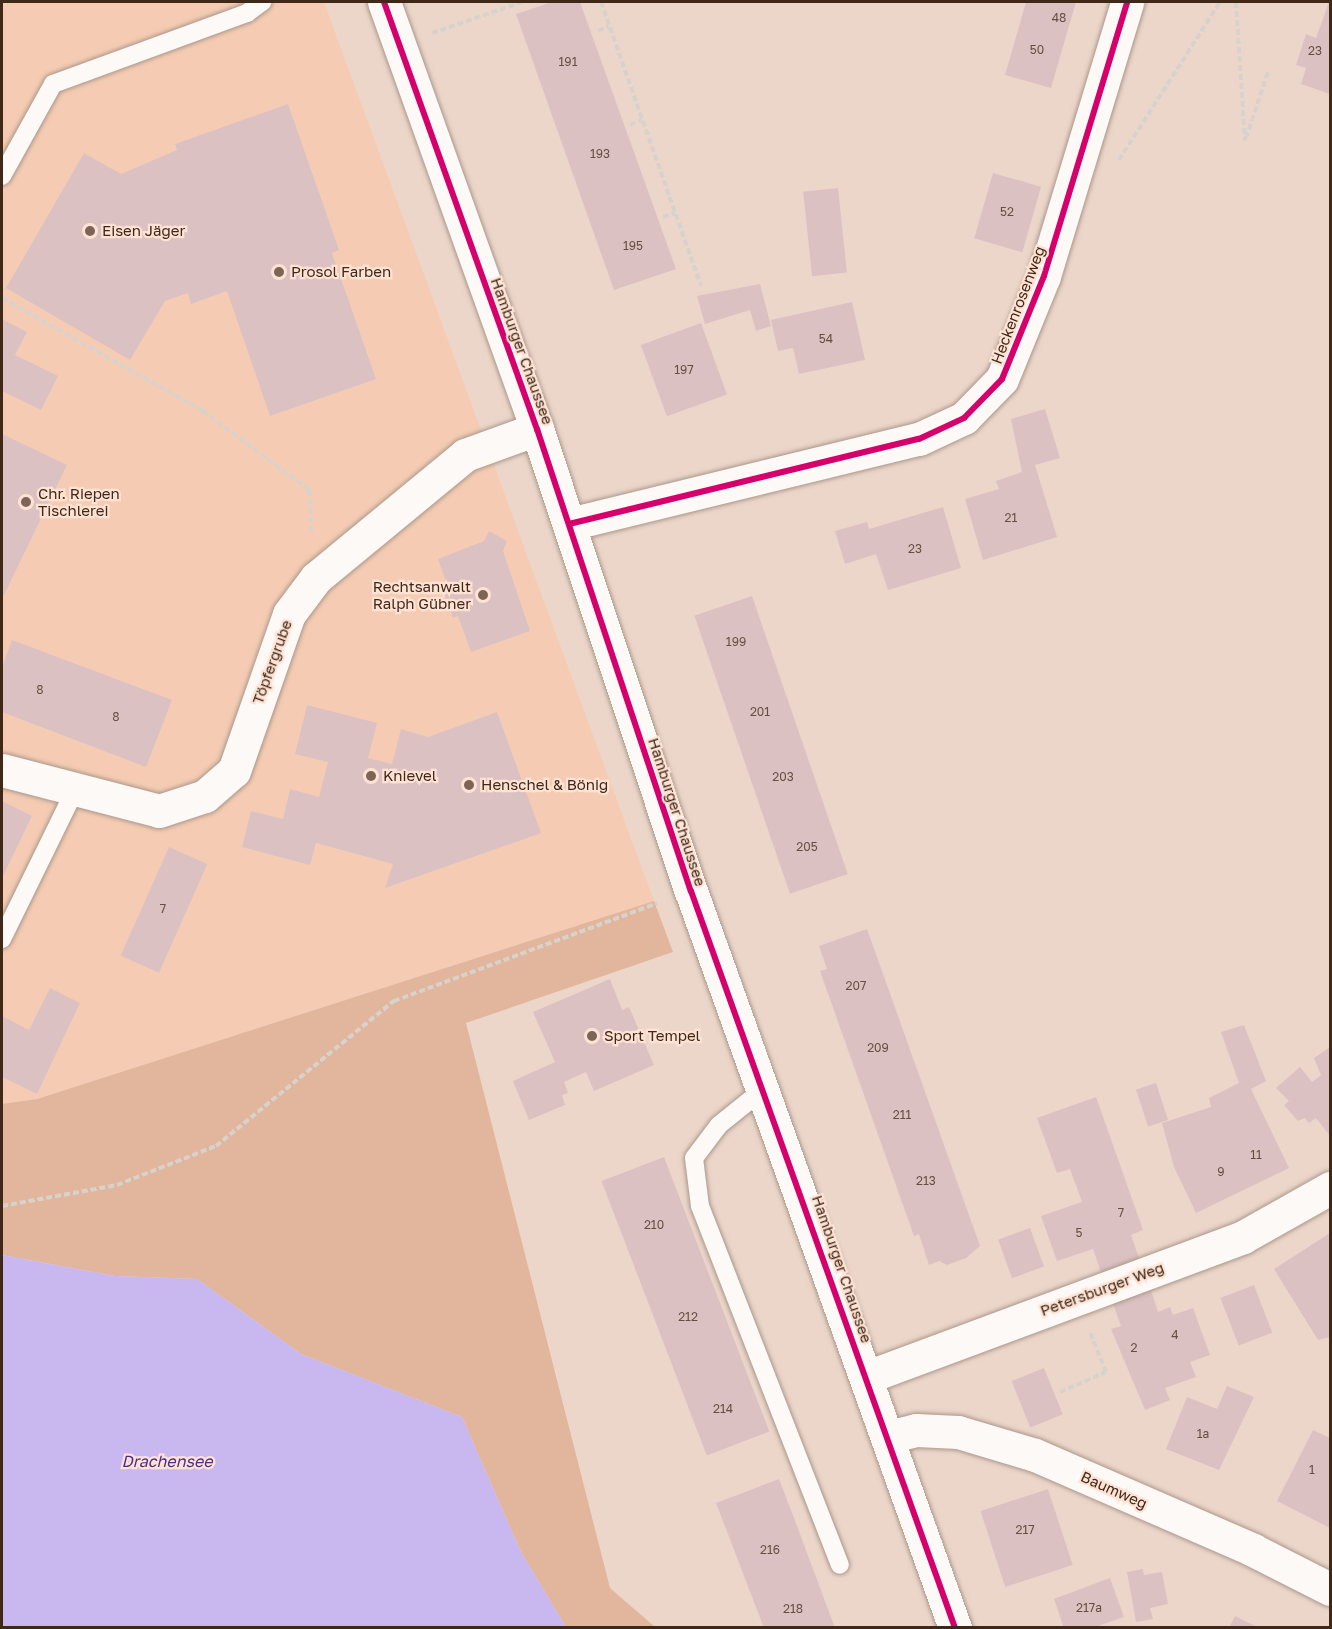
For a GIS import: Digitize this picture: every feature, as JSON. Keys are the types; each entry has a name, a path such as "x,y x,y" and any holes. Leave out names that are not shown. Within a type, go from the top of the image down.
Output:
{"street":[{"name":"Hamburger Chaussee","path":"384,2 537,429 691,891 765,1088 955,1628"},
{"name":"Heckenrosenweg","path":"569,524 919,439 964,418 1002,379 1040,287 1127,2"},
{"name":"Töpfergrube","path":"2,770 74,792 159,811 205,796 234,771 289,614 316,578 465,455 537,429"},
{"name":"Petersburger Weg","path":"867,1377 1243,1237 1330,1188"},
{"name":"Baumweg","path":"888,1437 916,1430 958,1432 1035,1455 1253,1550 1330,1589"}],"lane":[{"path":"2,176 53,84 247,14 262,2"},
{"path":"2,939 74,792"},
{"path":"765,1088 719,1125 694,1158 700,1206 840,1565"}],"path":[{"path":"400,45 522,2"},
{"path":"601,2 701,286"},
{"path":"1113,168 1220,2"},
{"path":"1236,2 1245,141 1268,72"},
{"path":"598,31 609,26"},
{"path":"630,124 642,120"},
{"path":"663,217 675,213"},
{"path":"2,298 203,411 309,490 310,531 330,566"},
{"path":"2,1206 117,1185 216,1146 394,1001 691,891"},
{"path":"1060,1392 1106,1372 1076,1299"}],"shaded area":[{"path":"2,2 324,2 654,901 37,1099 2,1104"},
{"path":"654,901 673,952 466,1023 610,1588 655,1627 566,1627 521,1552 462,1417 301,1354 197,1279 115,1276 2,1255 2,1104 37,1099"}],"water":[{"name":"Drachensee","path":"2,1255 115,1276 197,1279 301,1354 462,1417 521,1552 566,1627 2,1627"}],"building":[{"path":"552,2 580,2 676,269 614,290 516,14"},
{"path":"1026,2 1076,2 1051,88 1005,75"},
{"path":"1329,2 1330,94 1301,84 1306,68 1296,65 1306,34 1316,38"},
{"path":"288,104 339,250 332,253 376,379 270,416 227,291 191,304 188,293 165,301 130,360 6,288 84,153 121,174 177,150 175,144"},
{"path":"993,173 1041,187 1022,252 974,238"},
{"path":"838,188 847,273 812,276 803,192"},
{"path":"760,284 771,326 756,331 750,310 705,324 697,296"},
{"path":"852,302 865,360 799,374 793,348 778,351 771,320"},
{"path":"2,319 27,332 15,355 58,376 41,410 2,391"},
{"path":"701,323 727,394 667,416 641,345"},
{"path":"1045,409 1060,458 1035,465 1057,537 983,560 965,499 999,489 996,481 1022,472 1011,419"},
{"name":"Chr. Riepen Tischlerei","path":"2,434 67,465 2,599"},
{"path":"943,507 961,568 888,590 876,554 845,564 835,531 867,522 869,529"},
{"path":"489,531 507,541 503,551 530,631 471,652 458,616 453,618 444,592 449,590 438,559 484,541"},
{"path":"752,596 848,874 790,894 694,616"},
{"path":"12,640 172,700 146,767 2,712 2,667"},
{"path":"307,705 377,723 368,758 392,764 401,729 428,737 497,712 541,833 385,888 393,864 316,843 310,865 242,847 251,811 283,819 290,789 319,797 328,762 295,754"},
{"path":"2,801 32,816 2,878"},
{"path":"169,847 207,864 159,973 121,956"},
{"path":"867,929 980,1246 966,1258 947,1265 939,1261 929,1265 919,1234 914,1236 820,971 827,969 819,946"},
{"path":"610,979 622,1010 629,1007 654,1065 594,1091 586,1072 564,1082 568,1093 562,1095 565,1105 529,1120 513,1081 555,1062 533,1012"},
{"path":"50,988 80,1003 37,1094 2,1077 2,1016 29,1030"},
{"path":"1244,1025 1266,1081 1251,1089 1289,1168 1196,1213 1174,1167 1162,1123 1211,1107 1209,1098 1239,1083 1221,1032"},
{"path":"1330,1047 1330,1136 1316,1118 1309,1123 1305,1118 1298,1121 1284,1105 1289,1101 1276,1088 1300,1067 1312,1082 1321,1075 1314,1058"},
{"path":"1156,1083 1168,1120 1148,1127 1136,1089"},
{"path":"1096,1097 1143,1230 1131,1235 1140,1261 1102,1275 1093,1249 1057,1261 1041,1216 1082,1202 1070,1169 1057,1173 1037,1118"},
{"path":"664,1157 769,1431 707,1455 601,1181"},
{"path":"1030,1228 1044,1267 1012,1278 998,1240"},
{"path":"1330,1233 1330,1337 1318,1340 1274,1269"},
{"path":"1254,1285 1272,1333 1239,1346 1220,1298"},
{"path":"1150,1287 1158,1312 1170,1307 1173,1315 1193,1308 1210,1355 1190,1362 1196,1377 1165,1388 1170,1400 1145,1410 1111,1329 1121,1326 1112,1301"},
{"path":"1044,1368 1063,1414 1030,1427 1012,1381"},
{"path":"1227,1386 1254,1397 1219,1470 1166,1449 1187,1397 1217,1409"},
{"path":"1313,1430 1330,1438 1330,1528 1277,1501"},
{"path":"779,1479 835,1628 764,1628 716,1503"},
{"path":"1048,1489 1073,1565 1005,1587 980,1511"},
{"path":"1143,1569 1144,1575 1162,1572 1168,1604 1150,1608 1153,1619 1136,1622 1127,1572"},
{"path":"1110,1578 1124,1617 1092,1628 1064,1628 1054,1599"},
{"path":"1235,1616 1259,1628 1229,1628"}],"cycle path":[{"path":"384,2 537,429 691,891 955,1628"},
{"path":"569,524 919,439 964,418 1002,379 1044,276 1127,2"}],"place":[{"name":"Eisen Jäger","path":"90,231"},
{"name":"Prosol Farben","path":"279,272"},
{"name":"Chr. Riepen Tischlerei","path":"26,502"},
{"name":"Rechtsanwalt Ralph Gübner","path":"483,595"},
{"name":"Knievel","path":"371,776"},
{"name":"Henschel & Bönig","path":"469,785"},
{"name":"Sport Tempel","path":"592,1036"}]}
